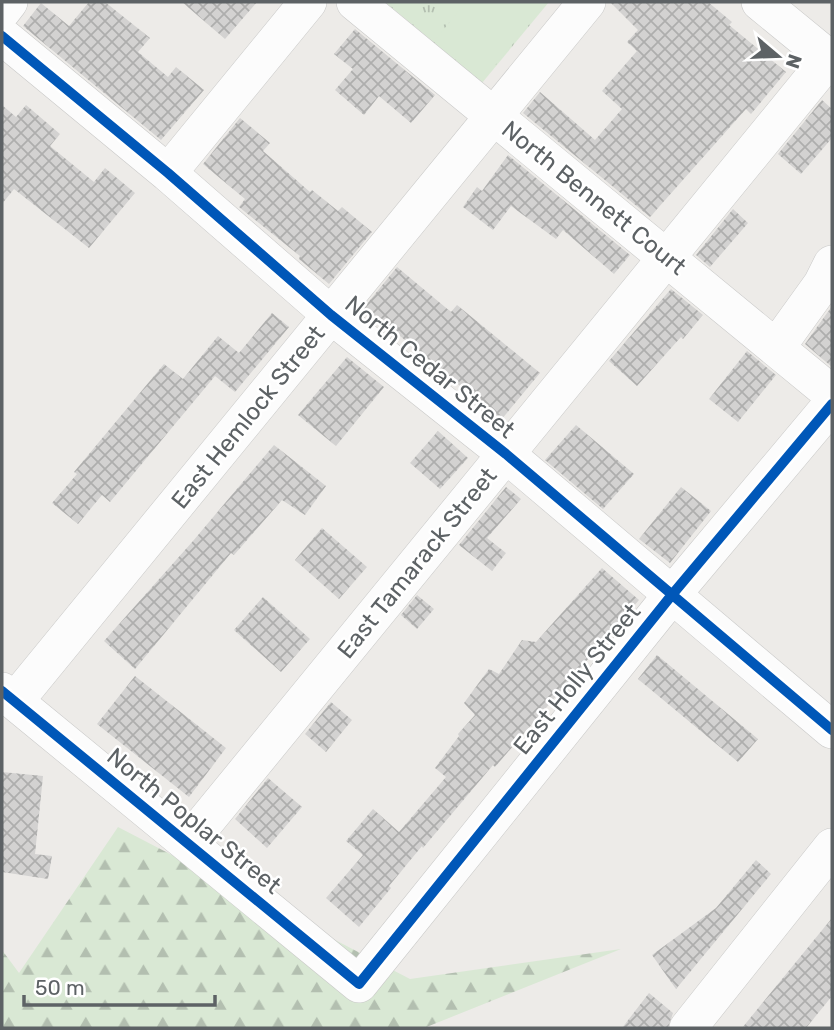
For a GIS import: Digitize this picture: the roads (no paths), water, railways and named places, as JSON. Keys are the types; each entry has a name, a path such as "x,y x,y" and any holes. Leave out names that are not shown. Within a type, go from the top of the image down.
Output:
{"street":[{"path":"2,10 9,2"},
{"path":"168,173 308,2"},
{"name":"North Bennett Court","path":"355,2 832,394"},
{"name":"East Hemlock Street","path":"8,696 331,314 587,2"},
{"path":"760,2 831,58"},
{"name":"North Cedar Street","path":"2,36 168,173 331,314 506,454 832,730"},
{"name":"East Tamarack Street","path":"188,843 831,58"},
{"path":"776,348 822,284 832,264"},
{"name":"East Holly Street","path":"359,984 671,596 832,404"},
{"name":"North Poplar Street","path":"8,696 359,984"},
{"path":"688,1028 832,847"}]}
